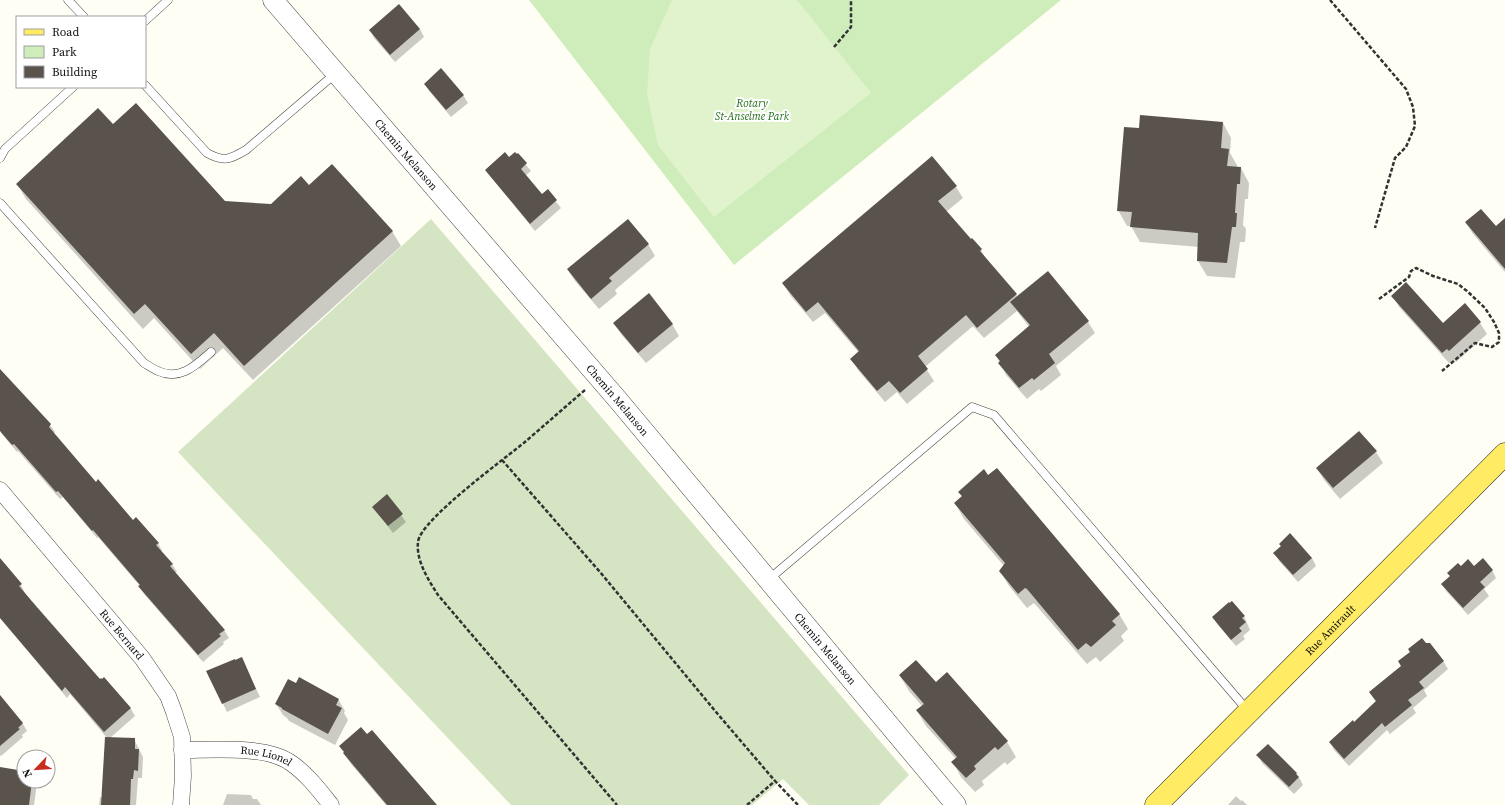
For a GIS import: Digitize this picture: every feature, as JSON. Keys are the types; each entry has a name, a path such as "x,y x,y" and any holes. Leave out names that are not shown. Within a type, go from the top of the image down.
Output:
{"main road":[{"name":"Rue Amirault","path":"1156,805 1505,454"}],"street":[{"name":"Chemin Melanson","path":"272,0 599,378 956,805"},
{"name":"Rue Bernard","path":"0,490 142,658 168,696 182,737 183,776 181,805"},
{"name":"Rue Lionel","path":"182,750 239,750 274,755 290,762 306,775 331,805"}],"lane":[{"path":"68,0 83,16"},
{"path":"146,20 168,0"},
{"path":"146,86 206,153 218,159 234,158 246,150 336,73"},
{"path":"0,158 5,150 72,88"},
{"path":"0,203 144,363 158,372 176,375 192,369 211,352"},
{"path":"768,580 972,407 994,415 1249,712"}],"path":[{"path":"834,47 851,27 851,0"},
{"path":"1330,0 1406,89 1413,107 1415,126 1406,146 1395,158 1375,228"},
{"path":"1379,299 1409,277 1411,271 1416,268 1433,276 1458,284 1485,308 1500,333 1499,342 1492,347 1475,343 1442,371"},
{"path":"599,378 460,494 426,526 418,540 419,555 427,577 438,595 617,805"},
{"path":"502,460 600,572 775,781 798,805"},
{"path":"747,805 775,781"}],"green space":[{"name":"Rotary St-Anselme Park","path":"529,0 1061,0 734,265"},
{"path":"672,0 797,0 871,93 714,217 658,145 647,94 650,49"},
{"path":"431,219 909,775 879,805 809,805 783,779 752,805 511,805 178,452"}],"building":[{"path":"399,4 420,29 390,55 369,30"},
{"path":"441,68 464,95 446,110 424,84"},
{"path":"136,103 225,201 271,204 301,176 309,185 332,164 393,231 244,366 214,333 191,354 145,304 134,314 16,184 98,108 113,124"},
{"path":"1140,115 1223,122 1221,148 1229,149 1227,166 1241,167 1240,184 1237,184 1235,213 1237,213 1236,227 1232,227 1227,263 1197,261 1198,233 1130,227 1132,212 1117,211 1124,127 1139,128"},
{"path":"505,152 509,157 515,152 517,154 518,153 527,163 521,169 542,194 548,189 557,200 530,224 485,170"},
{"path":"932,156 957,186 938,201 971,239 972,238 982,249 980,251 1017,294 977,328 966,315 918,356 928,369 900,393 889,381 877,391 850,359 859,351 818,302 806,312 782,283"},
{"path":"1481,209 1496,226 1505,218 1505,269 1465,222"},
{"path":"628,219 649,244 609,278 612,281 591,299 567,269"},
{"path":"1048,271 1089,321 1049,354 1055,363 1034,380 1032,378 1019,388 998,363 1000,361 995,355 1030,325 1010,302"},
{"path":"1406,282 1443,323 1465,303 1481,322 1449,351 1447,349 1442,353 1391,296"},
{"path":"649,293 673,324 638,353 613,323"},
{"path":"0,369 51,424 49,427 96,482 98,479 133,520 136,517 159,543 156,545 173,564 170,566 225,630 219,634 221,636 198,655 138,586 140,585 93,530 92,531 58,491 56,492 14,444 12,445 0,431"},
{"path":"1359,431 1377,451 1333,488 1316,468"},
{"path":"997,468 1120,614 1112,621 1116,625 1091,647 1086,643 1078,650 1027,589 1025,588 1018,594 999,571 1005,563 954,503 962,496 958,492 984,469 988,475"},
{"path":"387,494 403,514 388,526 372,507"},
{"path":"1290,533 1312,558 1293,575 1273,553 1281,546 1279,544"},
{"path":"0,558 22,584 19,586 36,606 100,679 104,677 131,708 104,732 65,687 62,691 0,618"},
{"path":"1483,558 1493,570 1480,582 1485,587 1463,608 1441,584 1450,576 1447,573 1458,563 1461,566 1468,559 1474,566"},
{"path":"1232,601 1245,616 1242,618 1246,622 1239,628 1242,631 1231,640 1212,617"},
{"path":"1422,638 1426,643 1430,643 1444,661 1419,682 1424,688 1408,700 1412,705 1385,727 1382,723 1344,759 1329,742 1353,720 1354,722 1376,701 1369,692 1401,666 1398,661 1410,652 1408,649"},
{"path":"242,657 256,689 222,704 206,671"},
{"path":"916,660 936,682 947,672 1008,741 998,750 995,747 974,766 976,769 966,778 951,762 957,757 916,710 924,704 899,675"},
{"path":"299,677 339,699 336,705 342,708 328,734 275,704 288,679 296,683"},
{"path":"0,695 23,723 18,728 20,729 0,746"},
{"path":"361,727 367,734 372,730 437,805 387,805 343,753 344,752 339,746"},
{"path":"105,737 135,738 135,749 139,749 138,771 134,770 133,779 131,779 130,805 101,805"},
{"path":"1268,744 1297,773 1296,774 1299,777 1289,787 1256,755"},
{"path":"0,767 16,770 16,789 31,789 29,805 0,805"}]}
